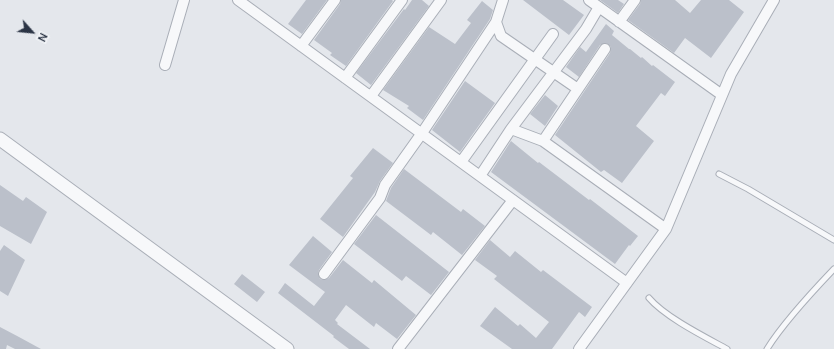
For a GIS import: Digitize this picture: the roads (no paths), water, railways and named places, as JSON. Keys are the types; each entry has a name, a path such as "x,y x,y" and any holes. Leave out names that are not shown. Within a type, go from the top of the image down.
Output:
{"street":[{"path":"165,65 184,0"},
{"path":"238,0 627,283"},
{"path":"301,46 335,0"},
{"path":"345,78 402,0"},
{"path":"371,96 441,0"},
{"path":"324,274 380,198 385,185 422,133 496,22 503,0"},
{"path":"589,0 722,95"},
{"path":"619,22 635,0"},
{"path":"579,349 666,229 731,74 774,0"},
{"path":"480,176 511,129 586,29 599,7"},
{"path":"496,22 501,36 578,89"},
{"path":"461,162 553,34"},
{"path":"543,141 605,49"},
{"path":"511,129 543,141 666,229"},
{"path":"2,144 287,349"},
{"path":"398,349 513,200"}],"lane":[{"path":"719,174 748,189 834,240"},
{"path":"767,349 774,338 814,290 834,269"},
{"path":"649,298 656,307 727,349"}]}
